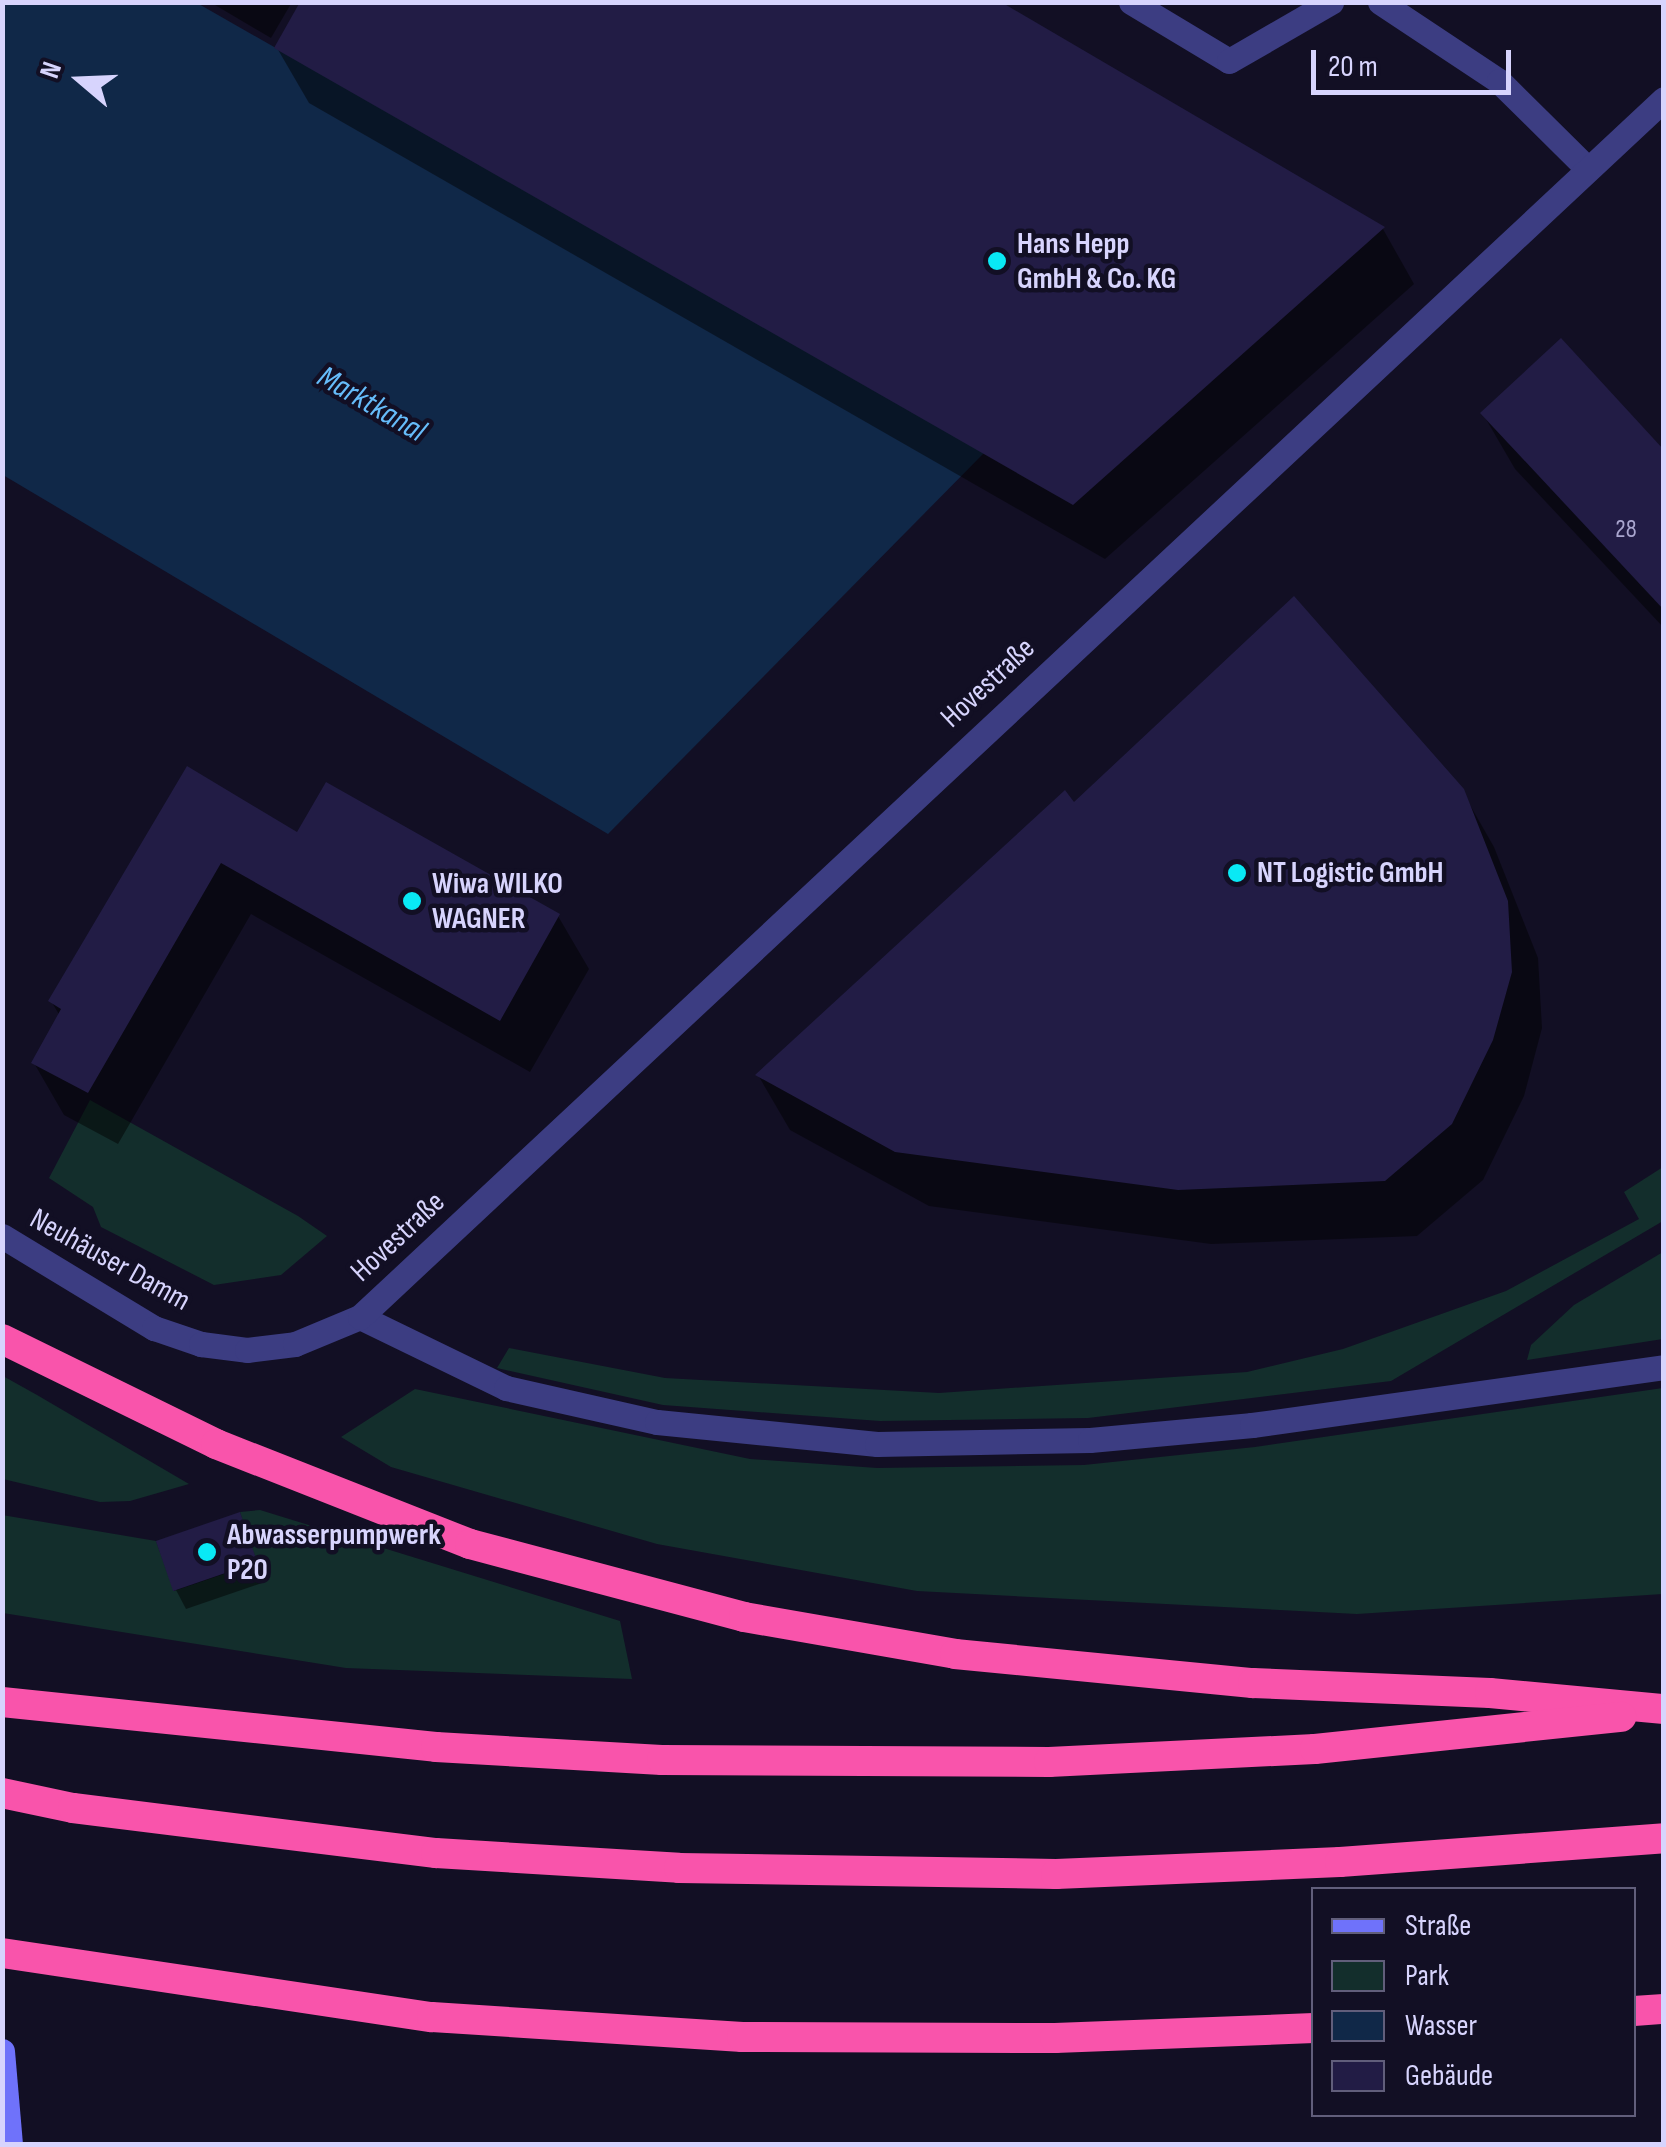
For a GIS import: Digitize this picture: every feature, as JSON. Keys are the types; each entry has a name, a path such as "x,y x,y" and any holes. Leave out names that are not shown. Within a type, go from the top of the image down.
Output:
{"highway":[{"path":"2,1339 216,1444 470,1544 744,1617 954,1654 1253,1682 1490,1692 1664,1710"},
{"path":"2,1702 436,1747 662,1760 1029,1762 1315,1749 1664,1710"},
{"path":"2,1793 73,1808 436,1853 719,1869 1056,1874 1340,1862 1664,1838"},
{"path":"2,1953 120,1974 432,2017 742,2037 1055,2038 1311,2028"},
{"path":"1636,2010 1664,2009"}],"street":[{"path":"1131,2 1229,61 1331,2"},
{"path":"1380,2 1498,82 1586,166"},
{"name":"Hovestraße","path":"360,1317 1586,166 1664,99"},
{"name":"Neuhäuser Damm","path":"2,1236 154,1328 201,1344 247,1350 295,1344 360,1317"},
{"path":"360,1317 506,1388 657,1422 877,1444 1090,1440 1252,1425 1664,1366"},
{"path":"2,2051 10,2144"}],"green space":[{"path":"90,1100 327,1236 281,1275 214,1285 101,1227 93,1207 49,1178"},
{"path":"1663,1167 1663,1221 1391,1381 1088,1418 880,1421 663,1405 497,1368 509,1348 665,1378 939,1393 1247,1372 1343,1349 1506,1291 1639,1219 1624,1192"},
{"path":"1663,1252 1663,1339 1527,1360 1531,1345 1574,1305"},
{"path":"3,1376 189,1484 130,1501 100,1502 3,1479"},
{"path":"1663,1388 1663,1594 1357,1614 917,1591 657,1544 391,1467 341,1437 415,1389 750,1459 877,1468 1084,1465 1255,1447"},
{"path":"260,1510 620,1621 632,1679 346,1668 3,1613 2,1515 156,1541 174,1591 256,1563 240,1512"}],"water":[{"name":"Marktkanal","path":"3,2 197,3 984,453 608,834 3,475"}],"building":[{"name":"Hans Hepp GmbH & Co. KG","path":"300,2 1001,2 1385,227 1073,505 274,48"},
{"path":"1561,338 1664,450 1664,610 1480,413"},
{"name":"NT Logistic GmbH","path":"1294,596 1464,789 1508,901 1512,972 1493,1040 1452,1124 1385,1181 1178,1190 895,1152 755,1075 1065,790 1074,802"},
{"path":"187,766 297,832 326,782 560,914 500,1021 221,863 88,1093 31,1063 61,1009 48,1001"},
{"name":"Abwasserpumpwerk P20","path":"240,1512 257,1562 173,1591 156,1541"}],"place":[{"name":"Hans Hepp GmbH & Co. KG","path":"997,261"},
{"name":"NT Logistic GmbH","path":"1237,873"},
{"name":"Wiwa WILKO WAGNER","path":"412,901"},
{"name":"Abwasserpumpwerk P20","path":"207,1552"}]}
